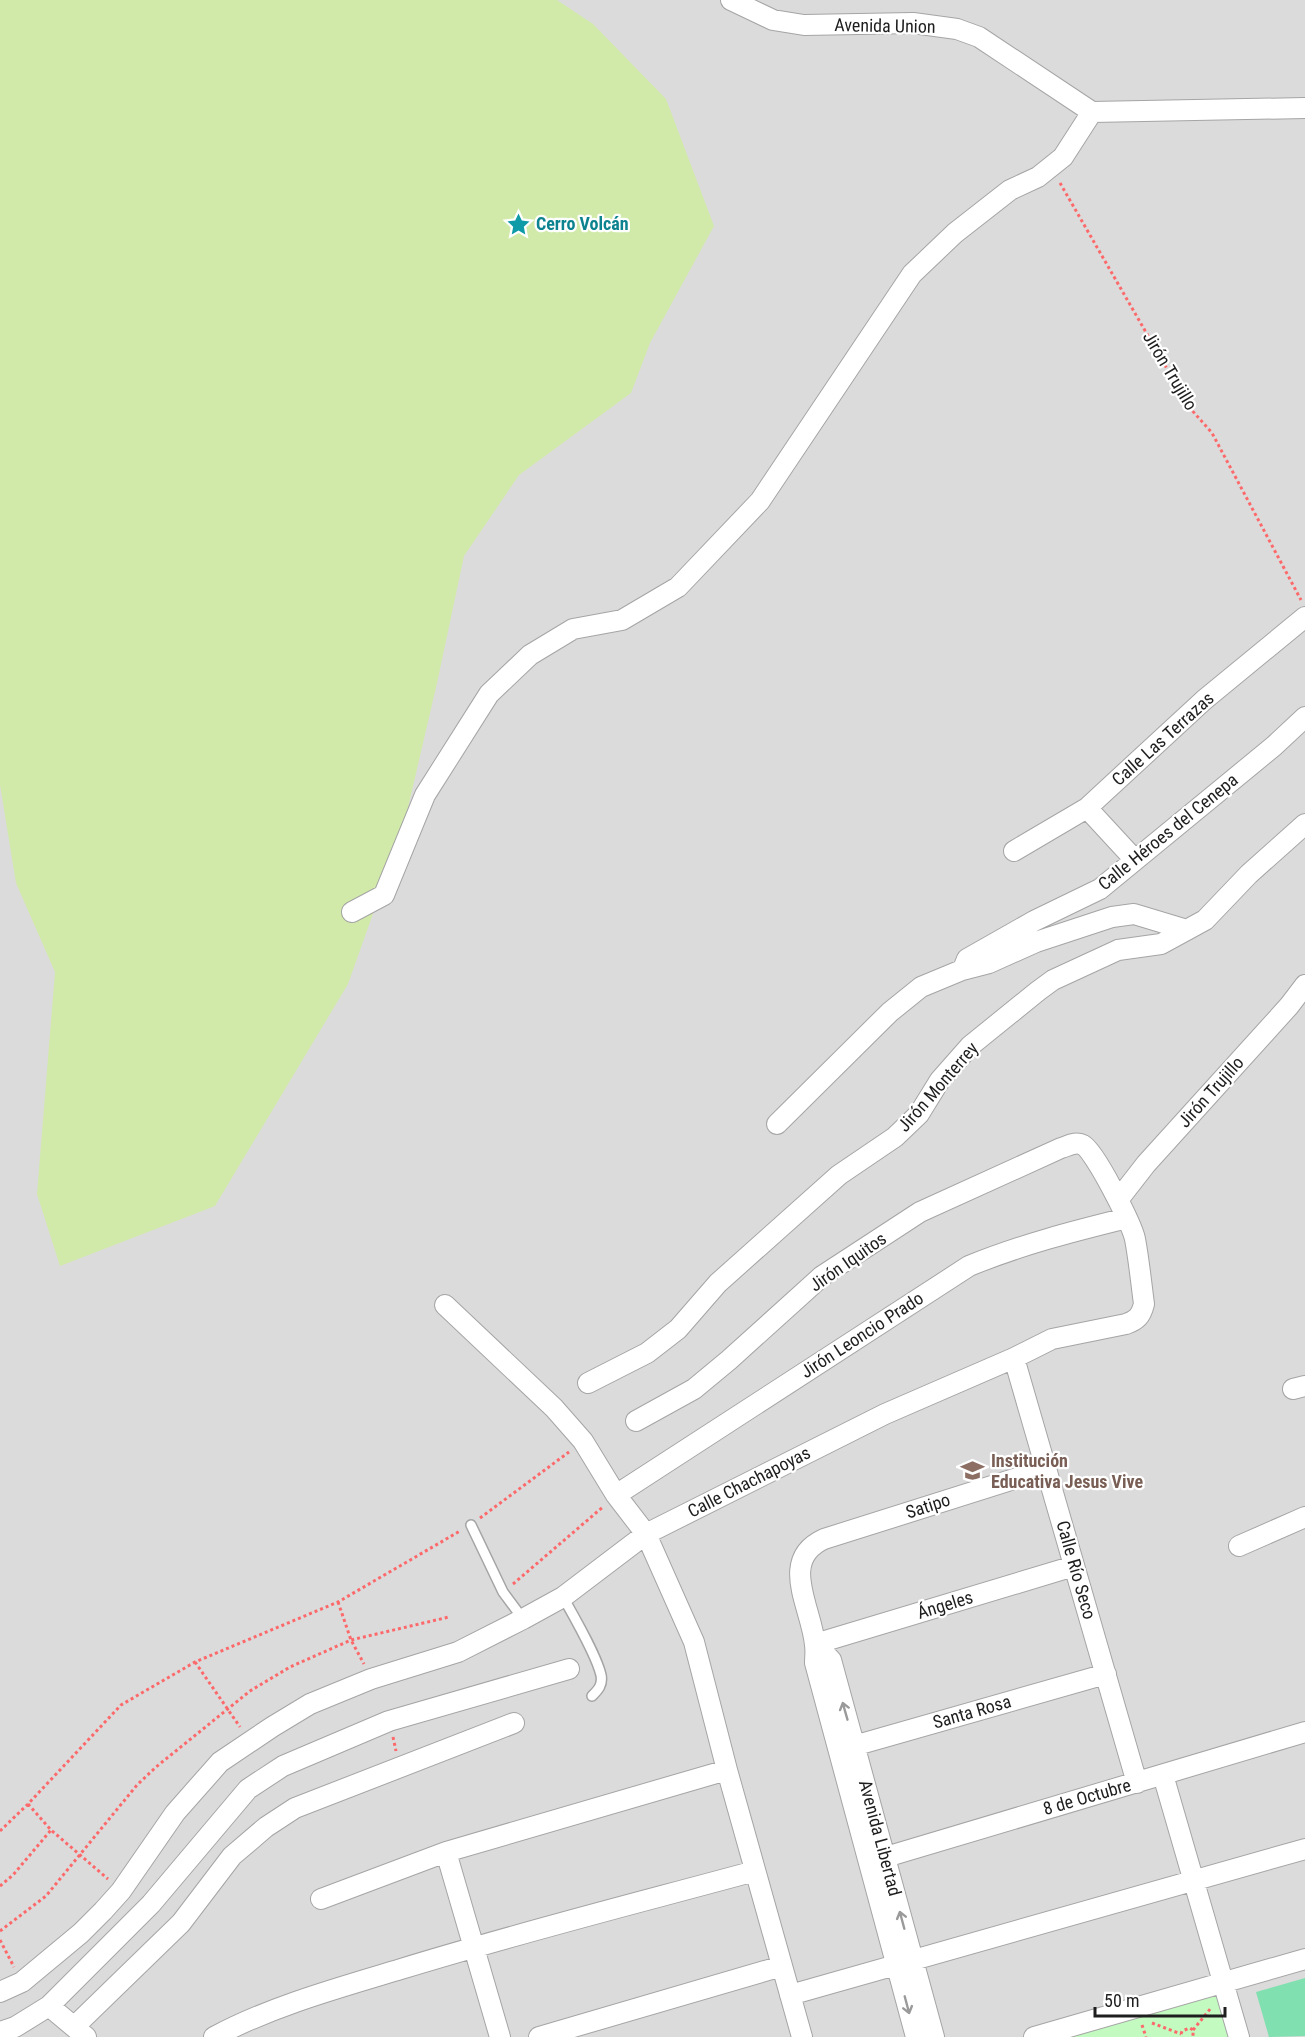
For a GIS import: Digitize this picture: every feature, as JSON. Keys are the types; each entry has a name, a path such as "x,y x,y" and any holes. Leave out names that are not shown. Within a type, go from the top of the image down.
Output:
{"street":[{"name":"Avenida Union","path":"731,0 773,20 804,25 913,23 957,29 979,37 1092,112"},
{"path":"352,912 384,895 425,795 489,693 530,655 573,629 622,620 678,587 760,501 912,274 955,233 1010,190 1038,177 1063,157 1092,112 1305,108"},
{"name":"Calle Las Terrazas","path":"1014,851 1087,808 1204,700 1305,617"},
{"name":"Calle Héroes del Cenepa","path":"962,970 967,959 1034,921 1100,888 1274,746 1305,717"},
{"path":"1087,808 1135,860"},
{"name":"Jirón Monterrey","path":"588,1383 647,1353 678,1329 718,1282 830,1182 895,1137 919,1114 940,1080 970,1046 1038,991 1053,980 1118,950 1161,944 1205,920 1249,874 1305,824"},
{"name":"Calle Héroes del Cenepa","path":"777,1124 890,1012 921,987 962,970 989,963 1036,942 1112,917 1134,914 1187,930"},
{"name":"Jirón Trujillo","path":"1118,1200 1146,1164 1305,985"},
{"name":"Jirón Iquitos","path":"636,1421 694,1389 822,1276 920,1212 1075,1143 1084,1145 1093,1155 1118,1200"},
{"path":"1118,1200 1127,1218"},
{"name":"Calle Chachapoyas","path":"0,1992 22,1982 81,1933 121,1891 175,1813 220,1762 250,1740 310,1704 372,1679 458,1652 563,1597 646,1534 885,1414 1052,1339 1136,1320 1144,1304 1135,1237 1127,1218"},
{"name":"Jirón Leoncio Prado","path":"616,1495 969,1266 1089,1227 1127,1218"},
{"path":"446,1305 554,1408 583,1441 616,1495 646,1534 694,1642 727,1770 802,2037"},
{"name":"Calle Río Seco","path":"1014,1358 1137,1783"},
{"name":"Satipo","path":"810,1546 824,1539 1046,1469"},
{"path":"1239,1546 1305,1517"},
{"name":"Avenida Libertad","path":"810,1546 805,1551 800,1564 800,1580 816,1644 831,1660 847,1748 905,1963 934,2037"},
{"name":"Ángeles","path":"816,1644 1074,1566"},
{"path":"0,2032 15,2027 49,2006 151,1904 248,1789 283,1766 389,1721 569,1669"},
{"name":"Santa Rosa","path":"847,1748 1106,1674"},
{"path":"49,2006 80,2032 181,1923 232,1856 266,1827 295,1808 514,1724"},
{"name":"8 de Octubre","path":"877,1859 1305,1732"},
{"path":"321,1899 446,1852 727,1770"},
{"path":"1163,1775 1239,2037"},
{"path":"790,1995 1305,1849"},
{"path":"446,1852 500,2037"},
{"path":"214,2037 288,2005 474,1947 755,1871"},
{"path":"1034,2037 1066,2033 1305,1959"},
{"name":"Avenida Libertad","path":"905,1963 916,2037"},
{"path":"539,2037 782,1966"}],"lane":[{"path":"471,1525 503,1592 523,1619"},
{"path":"563,1597 601,1677 599,1689 592,1696"}],"path":[{"name":"Jirón Trujillo","path":"1051,167 1190,407 1212,434 1305,607"},
{"path":"0,1831 121,1705 195,1662 338,1602 471,1525 583,1441"},
{"path":"503,1592 616,1495"},
{"path":"0,1931 46,1896 137,1785 250,1691 290,1667 351,1640 449,1617"},
{"path":"195,1662 250,1740"},
{"path":"28,1804 51,1830 121,1891"},
{"path":"0,1886 13,1875 51,1830"},
{"path":"1193,2037 1193,2030 1214,2004"},
{"path":"1140,2018 1146,2037"},
{"path":"1150,2022 1182,2036 1186,2028 1193,2030"}],"shaded area":[{"path":"0,0 1305,0 1305,2037 0,2037"}],"green space":[{"path":"0,0 557,0 593,24 666,99 714,226 650,343 631,393 519,475 464,556 403,829 348,984 215,1206 60,1266 37,1194 55,972 16,883 0,785"},
{"path":"1305,1978 1305,2036 1269,2037 1256,1992"},
{"path":"1222,1991 1236,2037 1073,2037 1073,2035"}],"place":[{"name":"Cerro Volcán","path":"518,224"},
{"name":"Institución Educativa Jesus Vive","path":"973,1471"}]}
